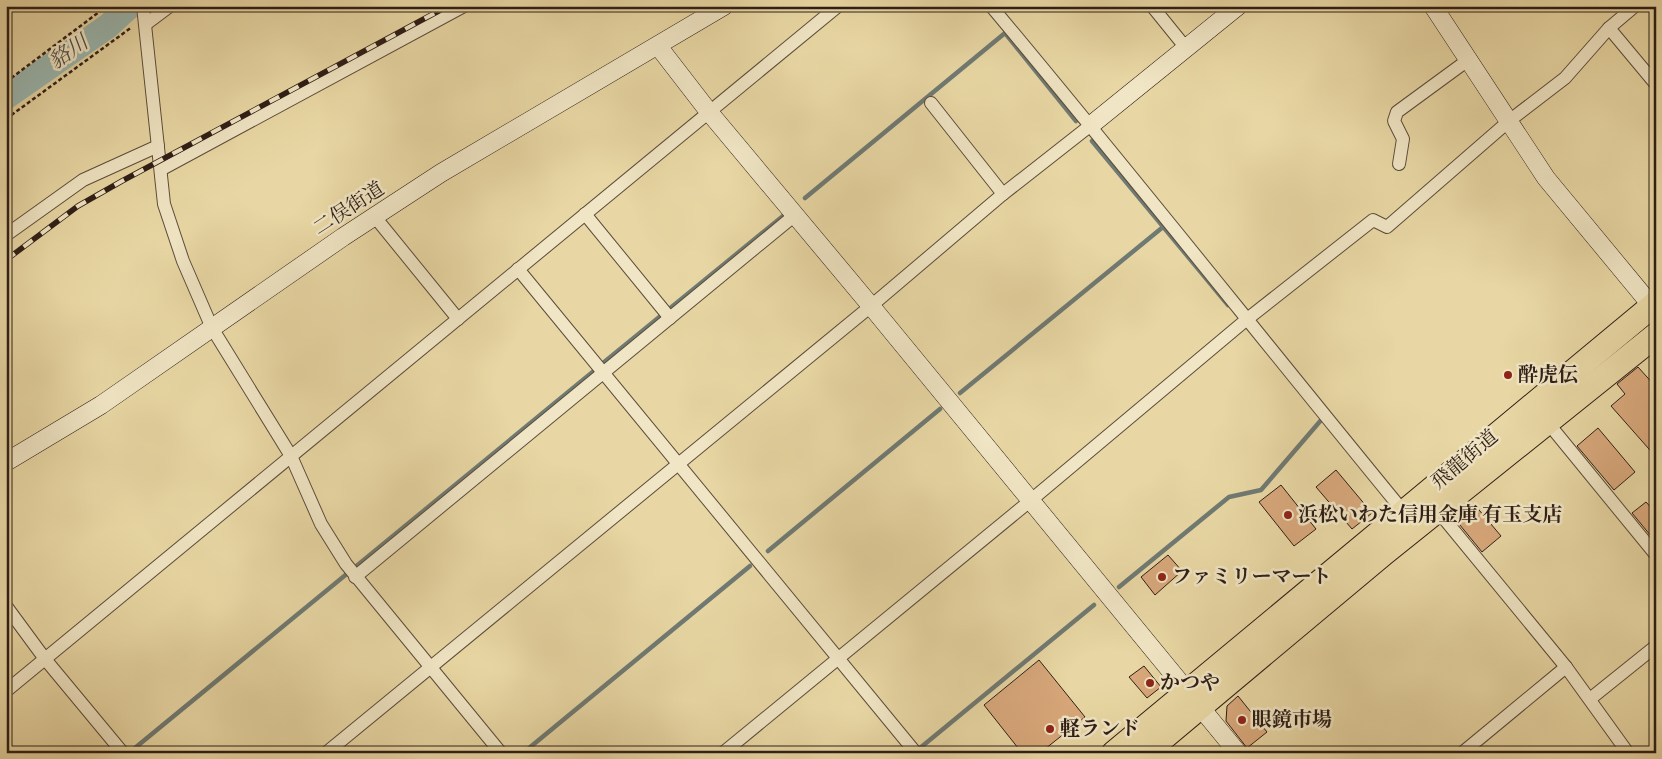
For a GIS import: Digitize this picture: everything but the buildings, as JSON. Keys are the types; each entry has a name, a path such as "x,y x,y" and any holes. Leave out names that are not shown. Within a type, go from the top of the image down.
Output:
{"highway":[{"name":"飛龍街道","path":"1145,753 1194,699 1403,511 1654,307"},
{"name":"飛龍街道","path":"1114,753 1194,699 1548,423 1656,335"}],"street":[{"path":"170,6 144,14 162,169 164,204 170,227 194,291 212,328 291,456 321,524 346,564 501,753"},
{"path":"162,169 464,6"},
{"name":"二俣街道","path":"6,462 101,405 342,237 466,158 724,6"},
{"path":"6,692 838,6"},
{"path":"991,6 1091,126 1246,320 1403,511"},
{"path":"1152,6 1186,48"},
{"path":"326,753 871,306 1003,194 1091,126 1238,6"},
{"path":"1433,6 1546,178 1654,307"},
{"path":"723,753 1030,501 1246,320 1372,220 1387,227 1509,121 1565,78 1609,28 1635,6"},
{"path":"1609,28 1654,82 1656,80"},
{"path":"658,46 709,112 1238,753"},
{"path":"1399,164 1403,139 1394,121 1397,112 1468,60"},
{"path":"931,103 1003,194"},
{"path":"6,235 83,180 158,146"},
{"path":"585,214 670,318"},
{"path":"355,576 795,215"},
{"path":"375,217 458,318"},
{"path":"518,269 916,753"},
{"path":"1548,423 1656,555"},
{"path":"1437,510 1566,667 1628,753"},
{"path":"6,606 45,659 122,753"},
{"path":"1590,699 1656,646"},
{"path":"1462,753 1566,667"}],"path":[{"path":"6,82 107,6"},
{"path":"6,119 144,14"}],"waterway":[{"name":"貉川","path":"6,97 108,26 130,6"},
{"path":"805,198 1005,33 1076,121"},
{"path":"1092,141 1228,305"},
{"path":"603,363 783,216"},
{"path":"960,393 1163,227"},
{"path":"130,752 595,370"},
{"path":"768,551 940,409"},
{"path":"1119,587 1229,497 1261,490 1322,419 1321,417"},
{"path":"523,753 750,566"},
{"path":"920,748 1094,605"}],"railway":[{"path":"6,260 78,206 448,6"}],"place":[{"name":"酔虎伝","path":"1508,375"},
{"name":"浜松いわた信用金庫 有玉支店","path":"1288,515"},
{"name":"ファミリーマート","path":"1162,577"},
{"name":"かつや","path":"1150,683"},
{"name":"眼鏡市場","path":"1242,720"},
{"name":"軽ランド","path":"1050,729"}]}
